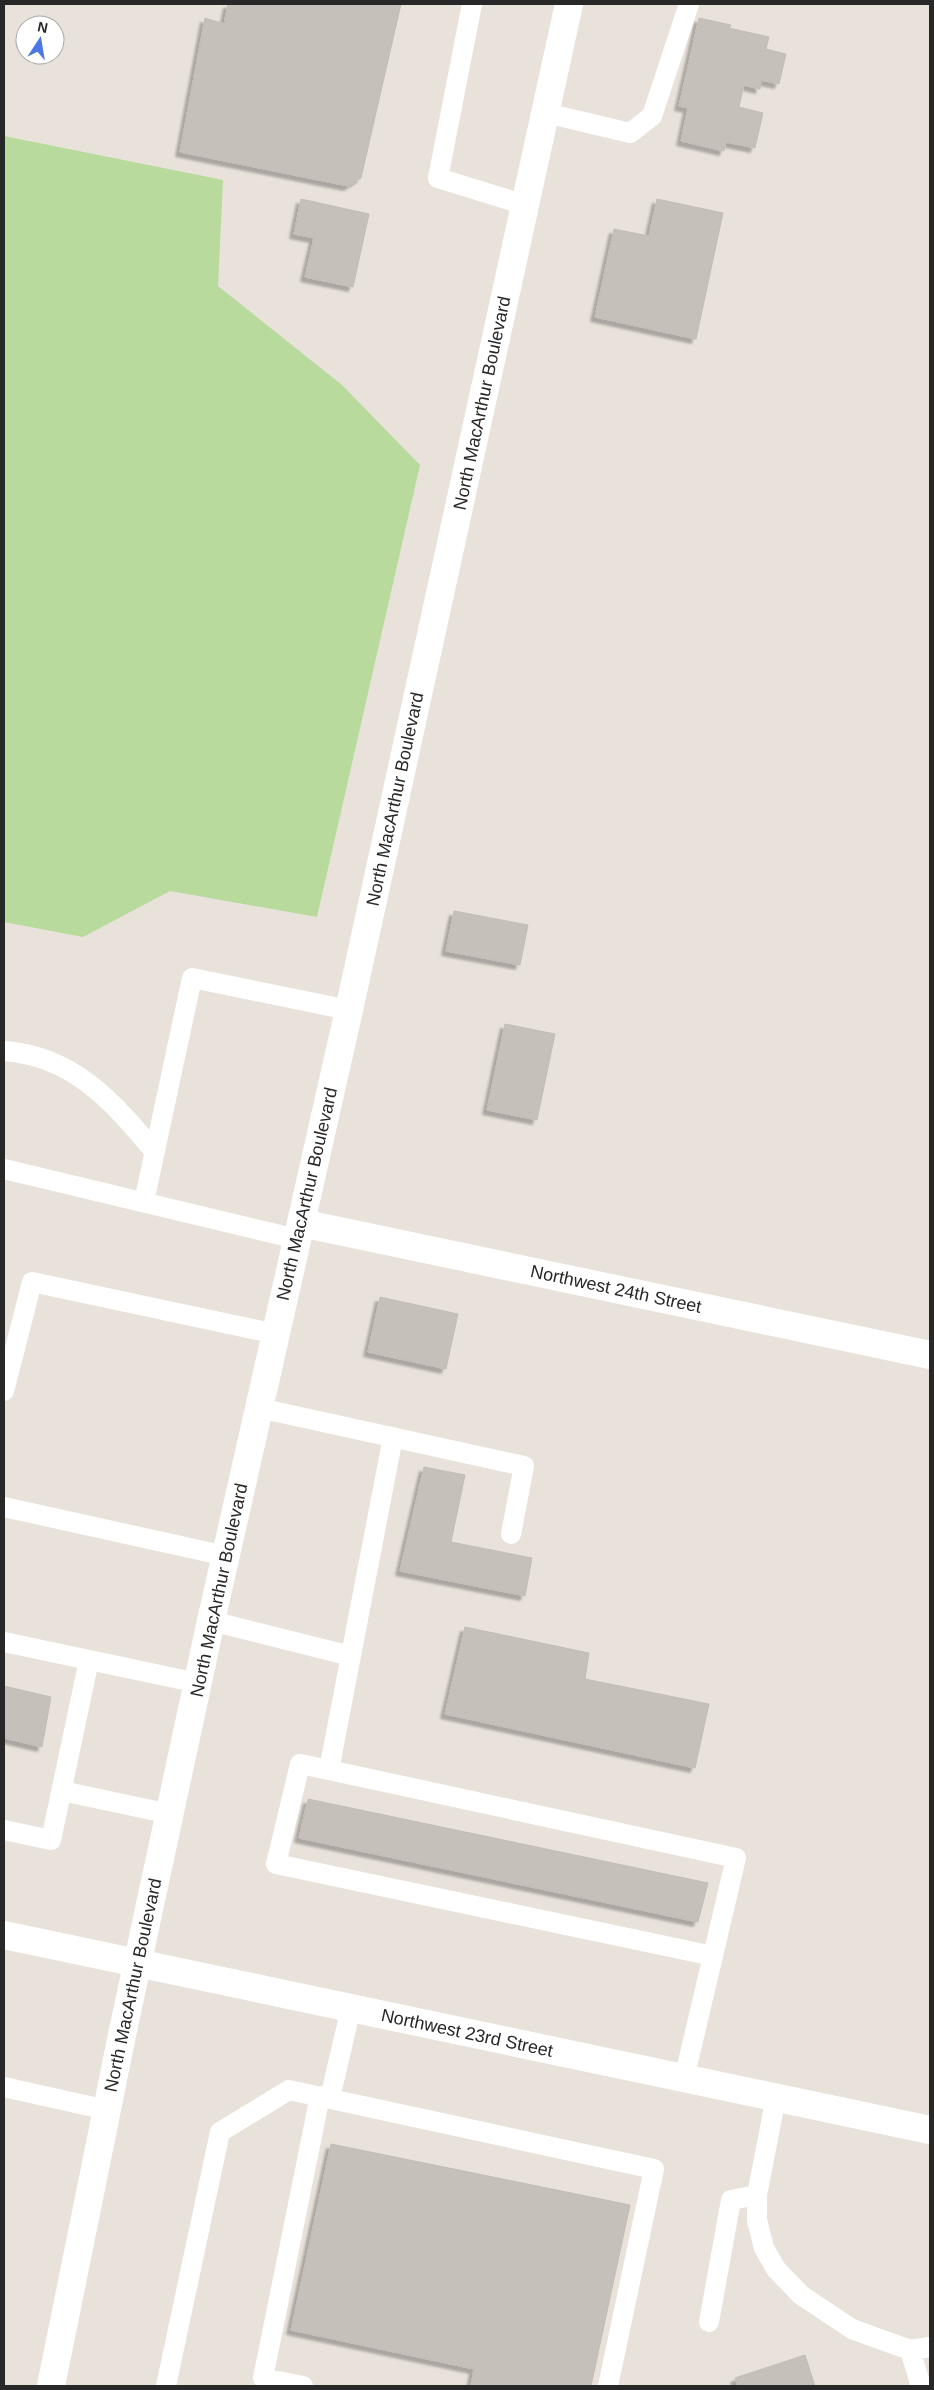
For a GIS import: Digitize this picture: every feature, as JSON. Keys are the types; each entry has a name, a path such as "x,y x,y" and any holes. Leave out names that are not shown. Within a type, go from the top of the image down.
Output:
{"main road":[{"name":"North MacArthur Boulevard","path":"51,2386 107,2110 211,1622 349,1010 569,4"},
{"name":"Northwest 24th Street","path":"299,1231 930,1355"},
{"name":"Northwest 23rd Street","path":"4,1934 930,2130"}],"lane":[{"path":"472,4 438,178 525,205"},
{"path":"546,113 630,133 652,116 689,4"},
{"path":"144,1202 192,978 349,1010"},
{"path":"4,1051 34,1056 60,1065 85,1079 109,1100 155,1152"},
{"path":"4,1169 144,1202 299,1231"},
{"path":"4,1391 32,1282 276,1334"},
{"path":"259,1408 524,1466 511,1534"},
{"path":"330,1770 393,1438"},
{"path":"4,1507 226,1556"},
{"path":"211,1622 351,1656"},
{"path":"4,1642 198,1683"},
{"path":"4,1830 51,1840 90,1660"},
{"path":"684,2079 713,1956 736,1858 300,1764 276,1864 713,1956"},
{"path":"62,1791 170,1814"},
{"path":"303,2386 263,2378 325,2097 351,2008"},
{"path":"4,2087 107,2110"},
{"path":"166,2386 220,2132 289,2090 654,2169 608,2386"},
{"path":"776,2097 757,2195 757,2220 764,2248 776,2269 801,2295 852,2329 910,2350 930,2347"},
{"path":"710,2322 731,2200 757,2195"},
{"path":"910,2350 921,2386"}],"green space":[{"path":"4,136 223,180 218,286 342,385 420,465 317,917 170,891 83,937 4,922"}],"building":[{"path":"228,4 401,4 361,178 348,186 180,152 205,18 224,24"},
{"path":"699,18 731,25 729,28 769,37 766,49 786,54 779,84 761,80 760,89 744,85 739,107 763,113 755,148 726,142 724,151 681,141 688,108 679,106"},
{"path":"301,199 369,214 353,287 305,277 314,238 294,234"},
{"path":"657,199 723,213 696,339 595,317 614,229 649,236"},
{"path":"454,911 528,925 520,965 446,951"},
{"path":"505,1024 555,1034 537,1120 487,1110"},
{"path":"380,1297 458,1314 446,1369 368,1352"},
{"path":"424,1467 465,1475 451,1542 532,1558 525,1596 400,1571"},
{"path":"465,1627 589,1653 585,1679 709,1704 695,1768 445,1714"},
{"path":"4,1686 51,1697 42,1747 4,1738"},
{"path":"308,1799 708,1883 698,1922 299,1838"},
{"path":"331,2144 630,2205 591,2386 471,2386 474,2369 291,2330"},
{"path":"805,2355 815,2386 738,2386 735,2378"}]}
